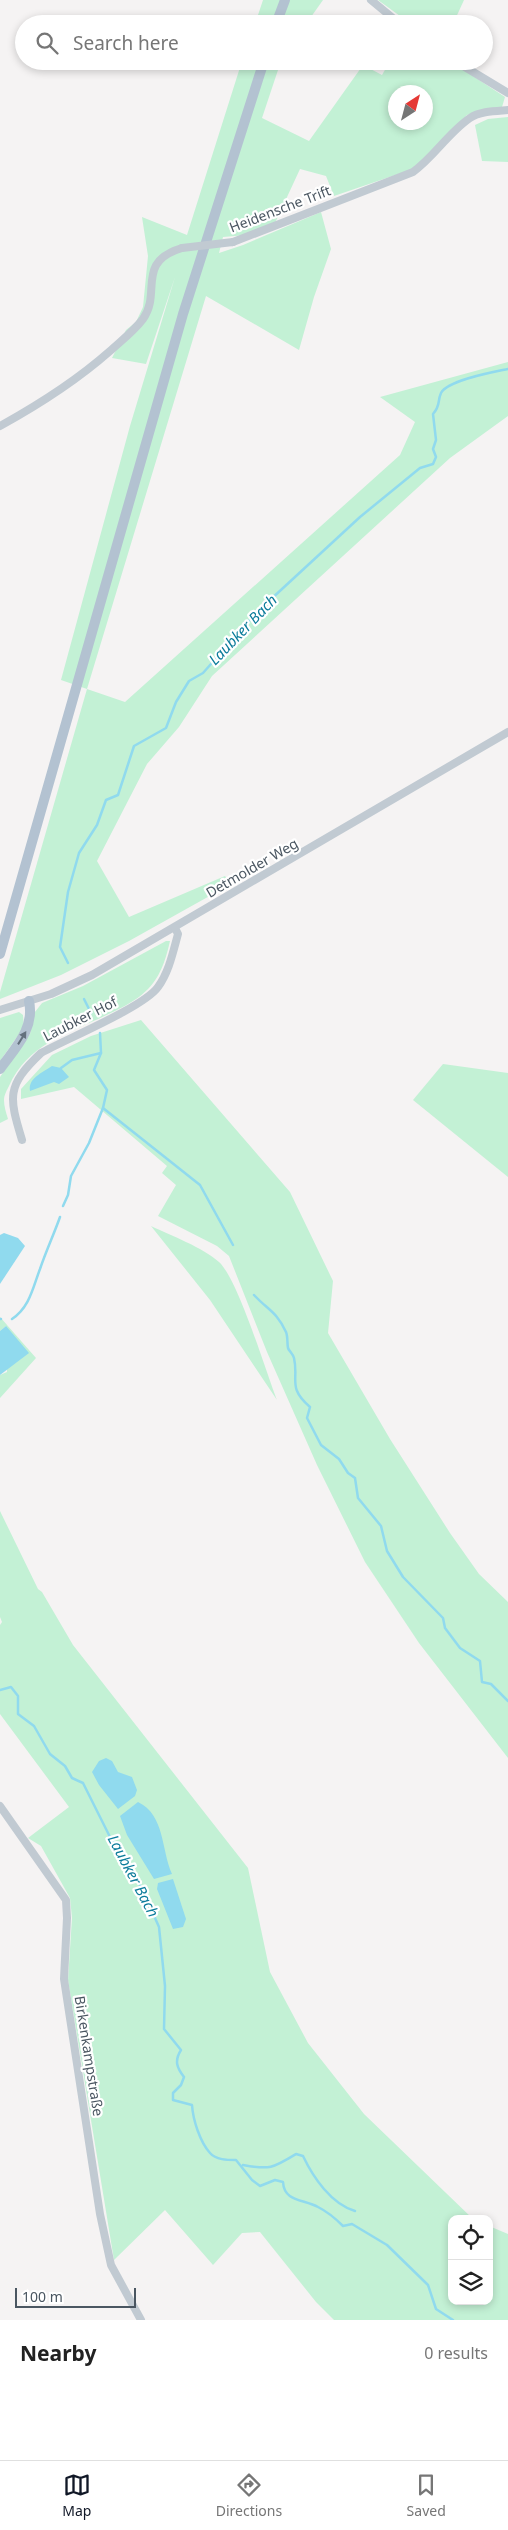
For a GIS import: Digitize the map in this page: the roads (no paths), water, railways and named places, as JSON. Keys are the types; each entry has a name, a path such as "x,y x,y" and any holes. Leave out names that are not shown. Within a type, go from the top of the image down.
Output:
{"main road":[{"path":"279,15 285,0"},
{"path":"0,954 185,305 261,70"},
{"path":"0,1069 28,1029 31,1018 29,1001"}],"street":[{"path":"370,0 389,15"},
{"path":"470,70 508,93"},
{"name":"Heidensche Trift","path":"0,426 59,392 81,376 132,331 144,318 149,306 151,276 167,252 182,248 233,242 413,172 428,161 471,118 507,108"},
{"name":"Detmolder Weg","path":"0,1010 29,1001 92,975 508,732"},
{"name":"Laubker Hof","path":"22,1140 12,1106 12,1098 20,1078 29,1064 41,1053 135,1005 157,989 167,970 178,934 175,928"},
{"name":"Birkenkampstraße","path":"0,1806 66,1900 64,1979 100,2214 110,2265 142,2320"}],"water":[{"path":"52,1066 61,1068 69,1077 59,1084 54,1082 30,1091 33,1079"},
{"path":"4,1233 18,1238 25,1246 0,1284 0,1235"},
{"path":"6,1326 29,1353 0,1375 0,1331"},
{"path":"106,1758 112,1761 118,1772 132,1777 137,1790 135,1796 118,1809 99,1785 92,1772 99,1761"},
{"path":"138,1802 147,1808 158,1824 172,1874 154,1879 127,1835 120,1816"},
{"path":"173,1879 186,1919 183,1927 173,1929 157,1889 158,1883"}],"waterway":[{"name":"Laubker Bach","path":"68,963 60,947 68,892 79,853 97,825 106,800 118,795 134,746 166,728 176,702 189,681 203,673 256,613 360,517 420,468 433,464 436,457 433,449 436,440 433,414 438,406 441,393 445,388 462,380 508,369"},
{"name":"Laubker Bach","path":"84,999 91,1013"},
{"name":"Laubker Bach","path":"63,1206 68,1195 71,1176 89,1143 103,1108 107,1090 94,1070 101,1053 100,1033"},
{"path":"61,1068 72,1060 101,1053"},
{"path":"103,1108 200,1185 233,1245"},
{"name":"Laubker Bach","path":"12,1319 27,1303 60,1217"},
{"path":"254,1295 276,1315 283,1325 287,1334 288,1348 294,1358 296,1389 310,1407 307,1418 321,1445 339,1459 348,1473 355,1478 358,1498 381,1526 387,1551 403,1577 443,1618 445,1628 460,1648 480,1661 482,1682 491,1684 508,1701"},
{"name":"Laubker Bach","path":"0,1690 11,1687 18,1696 18,1714 34,1726 50,1754 65,1766 72,1778 83,1783 114,1845 124,1855 144,1893 159,1927 165,1986 164,2029 181,2050 177,2064 184,2077 181,2085 173,2093 173,2100 192,2105 198,2130 206,2148 212,2155 218,2158 236,2160 252,2180 260,2186 275,2180 283,2182 284,2188 291,2197 313,2204 332,2216 343,2226 352,2224 387,2245 428,2285 436,2309 453,2320"},
{"path":"243,2165 271,2167 296,2154 303,2156 324,2189 338,2202 355,2211"}]}
